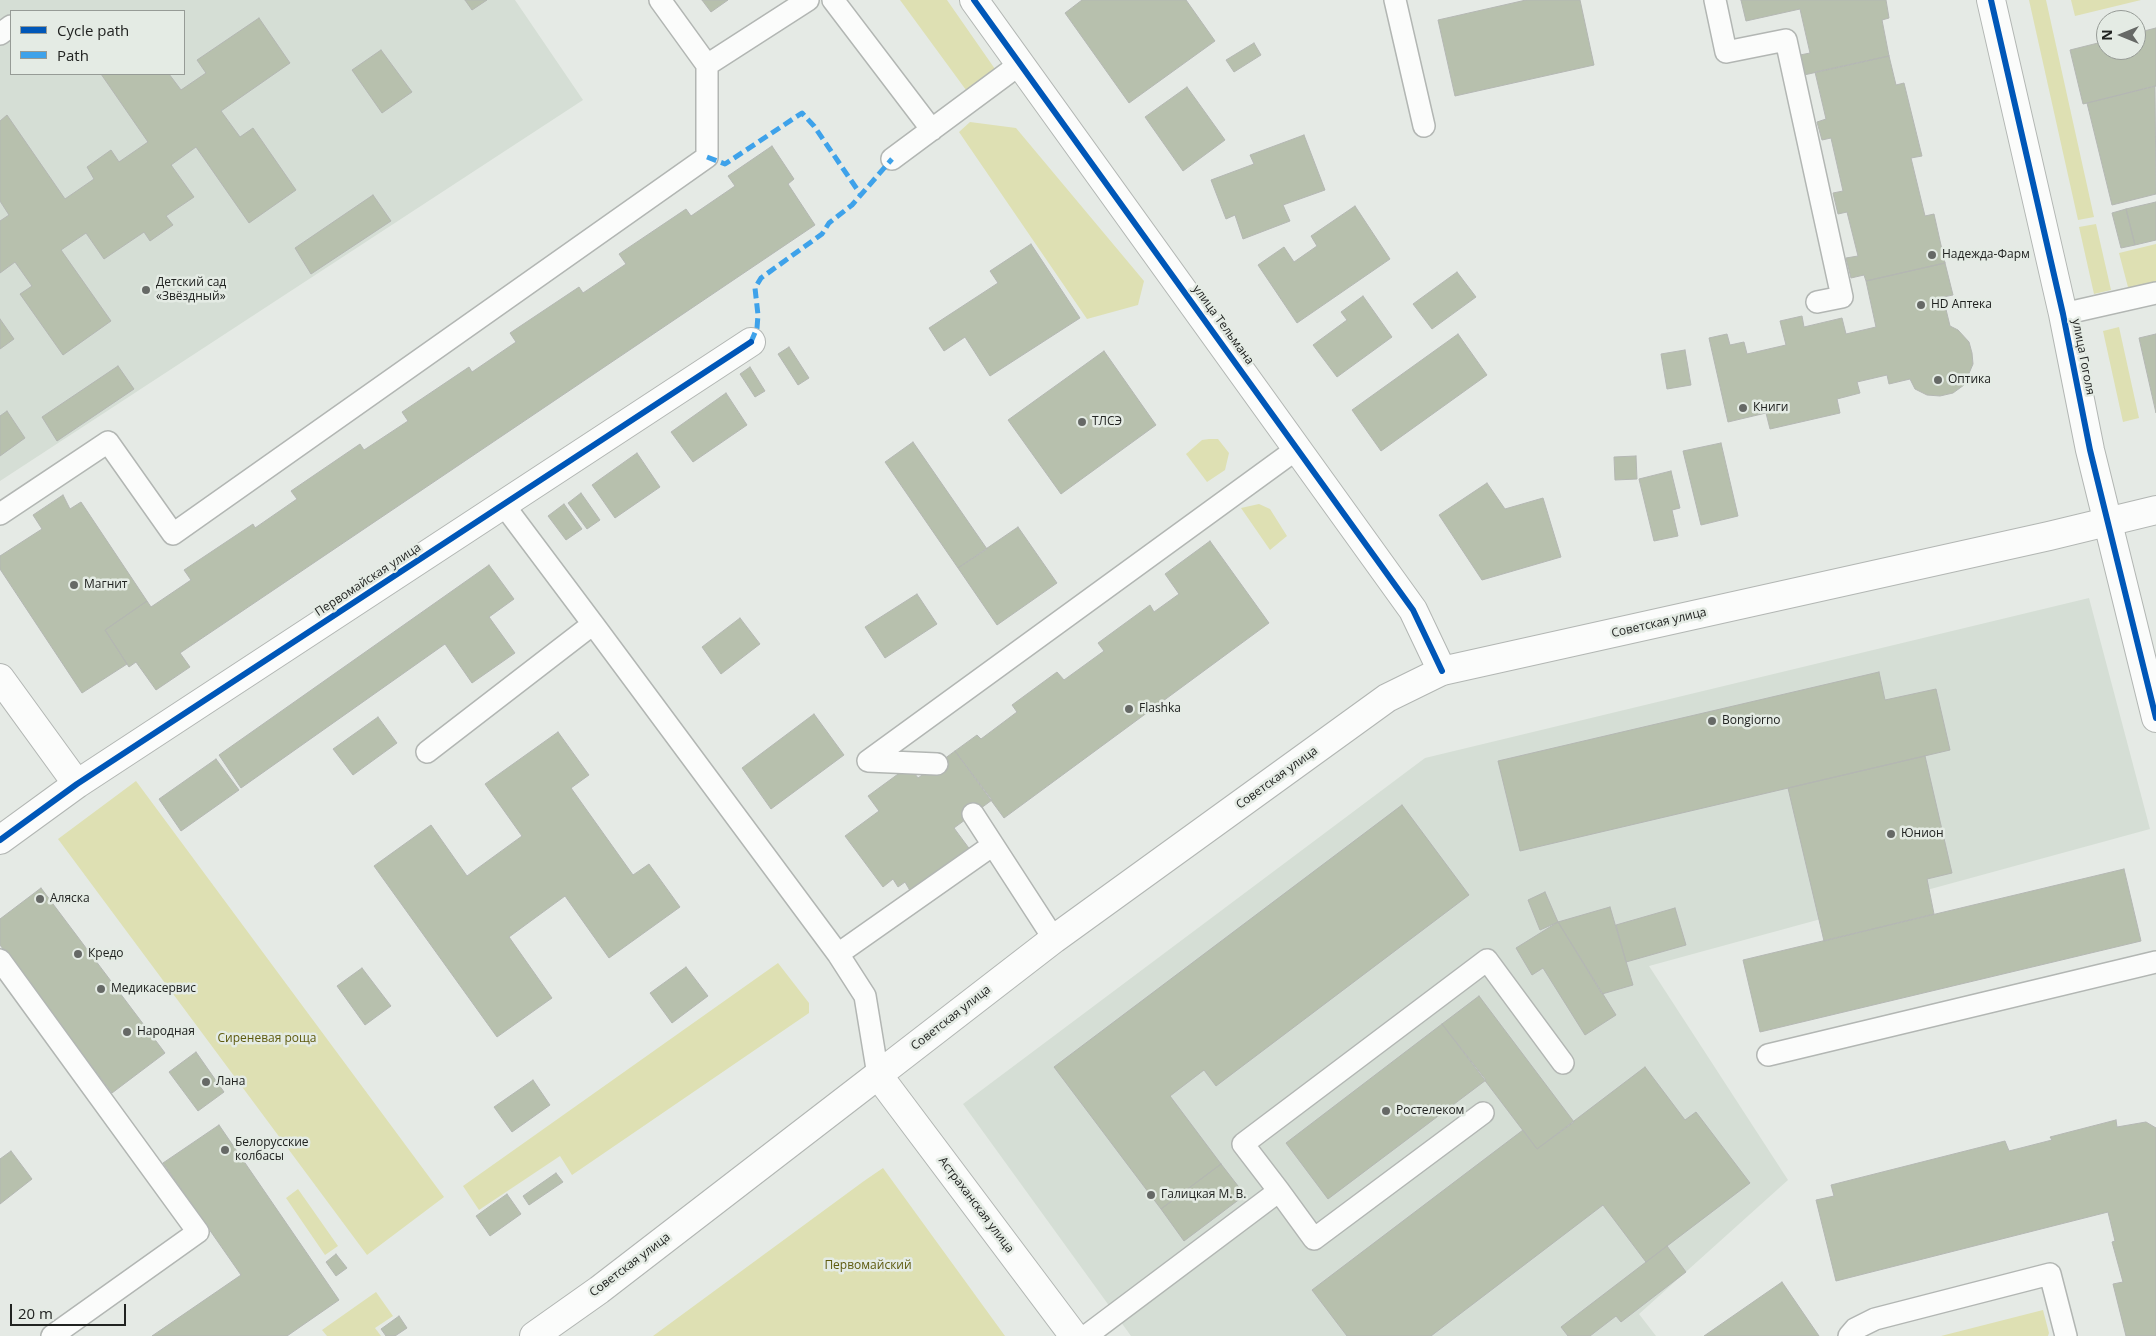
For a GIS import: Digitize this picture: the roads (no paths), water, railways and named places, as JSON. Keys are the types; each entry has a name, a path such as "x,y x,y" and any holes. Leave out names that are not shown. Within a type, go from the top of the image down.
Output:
{"street":[{"name":"улица Тельмана","path":"974,0 1413,610 1442,671"},
{"name":"улица Гоголя","path":"1991,0 2063,314 2090,450 2156,718"},
{"name":"Первомайская улица","path":"0,840 77,784 751,342"},
{"name":"Советская улица","path":"534,1336 599,1290 1054,938 1387,698 1442,671 2156,510"},
{"path":"0,678 77,784"},
{"name":"Астраханская улица","path":"878,1075 1074,1336"}],"lane":[{"path":"0,514 108,442 173,534 708,157 707,65 660,0"},
{"path":"707,65 808,0"},
{"path":"833,0 932,130"},
{"path":"1395,0 1424,126"},
{"path":"1715,0 1726,52 1786,40 1842,297 1817,302"},
{"path":"892,159 1020,64"},
{"path":"2063,314 2156,293"},
{"path":"937,764 868,761 1298,448"},
{"path":"503,504 838,954 865,996 878,1075"},
{"path":"427,752 594,624"},
{"path":"973,814 1054,938"},
{"path":"838,954 993,846"},
{"path":"0,960 198,1232 52,1336"},
{"path":"1483,1113 1314,1239 1243,1144 1487,960 1563,1063"},
{"path":"1768,1055 2156,962"},
{"path":"1086,1336 1279,1191"},
{"path":"1849,1336 1855,1329 1875,1319 2050,1274 2066,1336"}],"place":[{"name":"Надежда-Фарм","path":"1932,255"},
{"name":"Детский сад «Звёздный»","path":"146,290"},
{"name":"HD Аптека","path":"1921,305"},
{"name":"Оптика","path":"1938,380"},
{"name":"Книги","path":"1743,408"},
{"name":"ТЛСЭ","path":"1082,422"},
{"name":"Магнит","path":"74,585"},
{"name":"Flashka","path":"1129,709"},
{"name":"Bongiorno","path":"1712,721"},
{"name":"Юнион","path":"1891,834"},
{"name":"Аляска","path":"40,899"},
{"name":"Кредо","path":"78,954"},
{"name":"Медикасервис","path":"101,989"},
{"name":"Народная","path":"127,1032"},
{"name":"Лана","path":"206,1082"},
{"name":"Ростелеком","path":"1386,1111"},
{"name":"Белорусские колбасы","path":"225,1150"},
{"name":"Галицкая М. В.","path":"1151,1195"}],"park label":[{"name":"Сиреневая роща","path":"267,1039"},
{"name":"Первомайский","path":"868,1266"}]}
